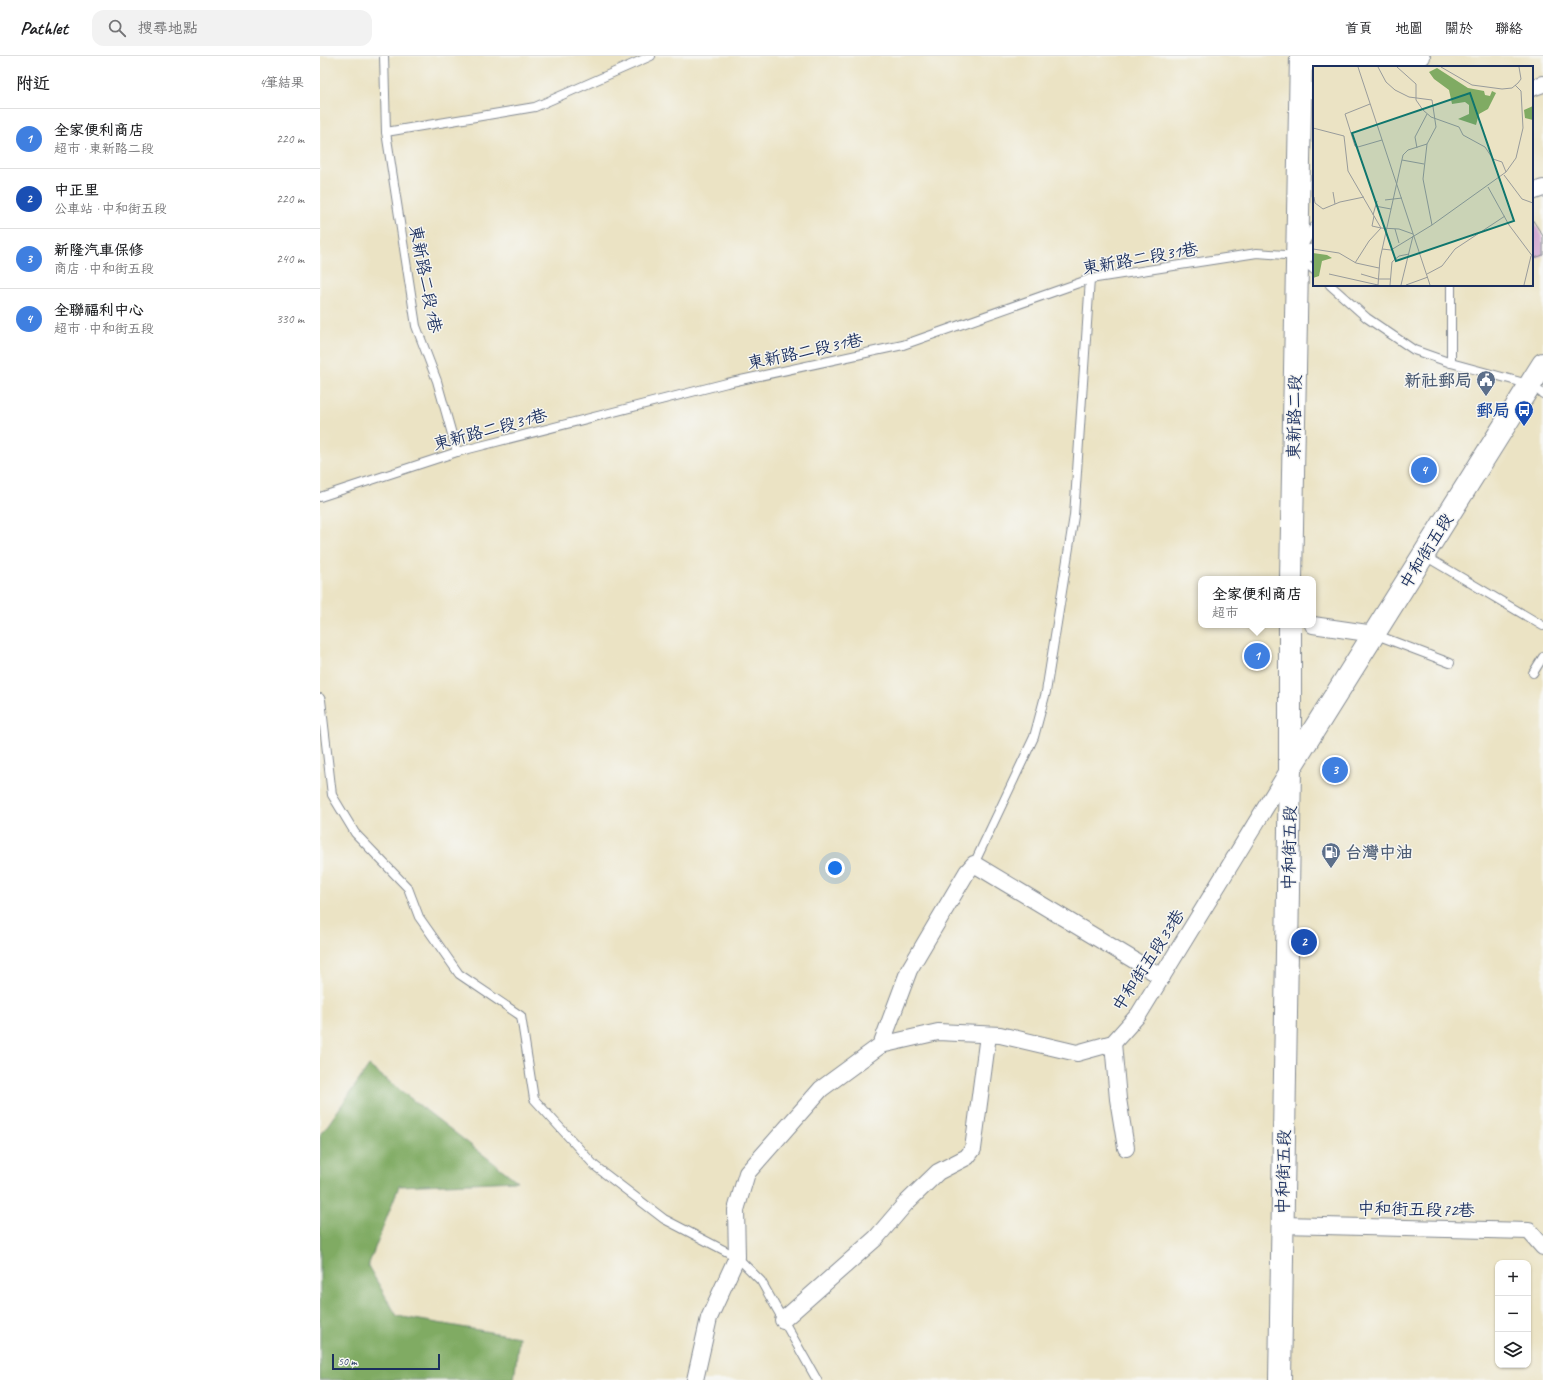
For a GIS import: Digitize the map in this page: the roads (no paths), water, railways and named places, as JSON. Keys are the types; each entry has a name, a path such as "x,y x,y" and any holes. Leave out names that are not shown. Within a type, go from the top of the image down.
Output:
{"main road":[{"name":"東新路二段","path":"1291,576 1306,254 1301,60"},
{"name":"中和街五段","path":"1280,1380 1290,768 1424,556 1537,390 1543,364"},
{"path":"1290,628 1290,768"}],"street":[{"path":"1301,60 1420,60"},
{"path":"1533,88 1543,84"},
{"path":"1533,192 1543,188"},
{"path":"1316,624 1374,634"},
{"name":"中和街五段33巷","path":"1113,1042 1139,1014 1290,768"},
{"path":"881,1045 909,970 967,872 974,864 1162,977"},
{"path":"695,1380 709,1318 737,1257 736,1210 747,1173 821,1089 881,1045 938,1032 1000,1035 1077,1053 1113,1042 1118,1099 1126,1148"},
{"path":"783,1320 876,1238 906,1203 938,1172 967,1157 973,1149 988,1035"},
{"name":"中和街五段72巷","path":"1282,1225 1529,1231 1543,1247"}],"lane":[{"name":"東新路二段1巷","path":"384,56 386,132 416,326 437,381 457,452"},
{"path":"386,132 535,107 651,56"},
{"path":"1313,230 1306,254 1313,268"},
{"name":"東新路二段31巷","path":"320,497 457,452 727,383 904,345 1090,279 1257,253 1306,254"},
{"path":"974,864 1034,737 1046,692 1074,516 1090,279"},
{"path":"1331,286 1367,318 1414,350 1537,390"},
{"path":"1451,286 1451,363"},
{"path":"1424,556 1543,626"},
{"path":"1374,634 1450,663"},
{"path":"1533,673 1543,657"},
{"path":"320,698 322,700 332,795 354,833 408,888 419,917 459,974 521,1016 534,1098 595,1166 664,1219 737,1257 761,1281 817,1380"}],"place":[{"name":"新社郵局","path":"1486,397"},
{"name":"郵局","path":"1524,427"},
{"name":"全聯福利中心","path":"1424,470"},
{"name":"全家便利商店","path":"1257,656"},
{"name":"新隆汽車保修","path":"1335,770"},
{"name":"台灣中油","path":"1331,869"},
{"name":"中正里","path":"1304,942"}]}
